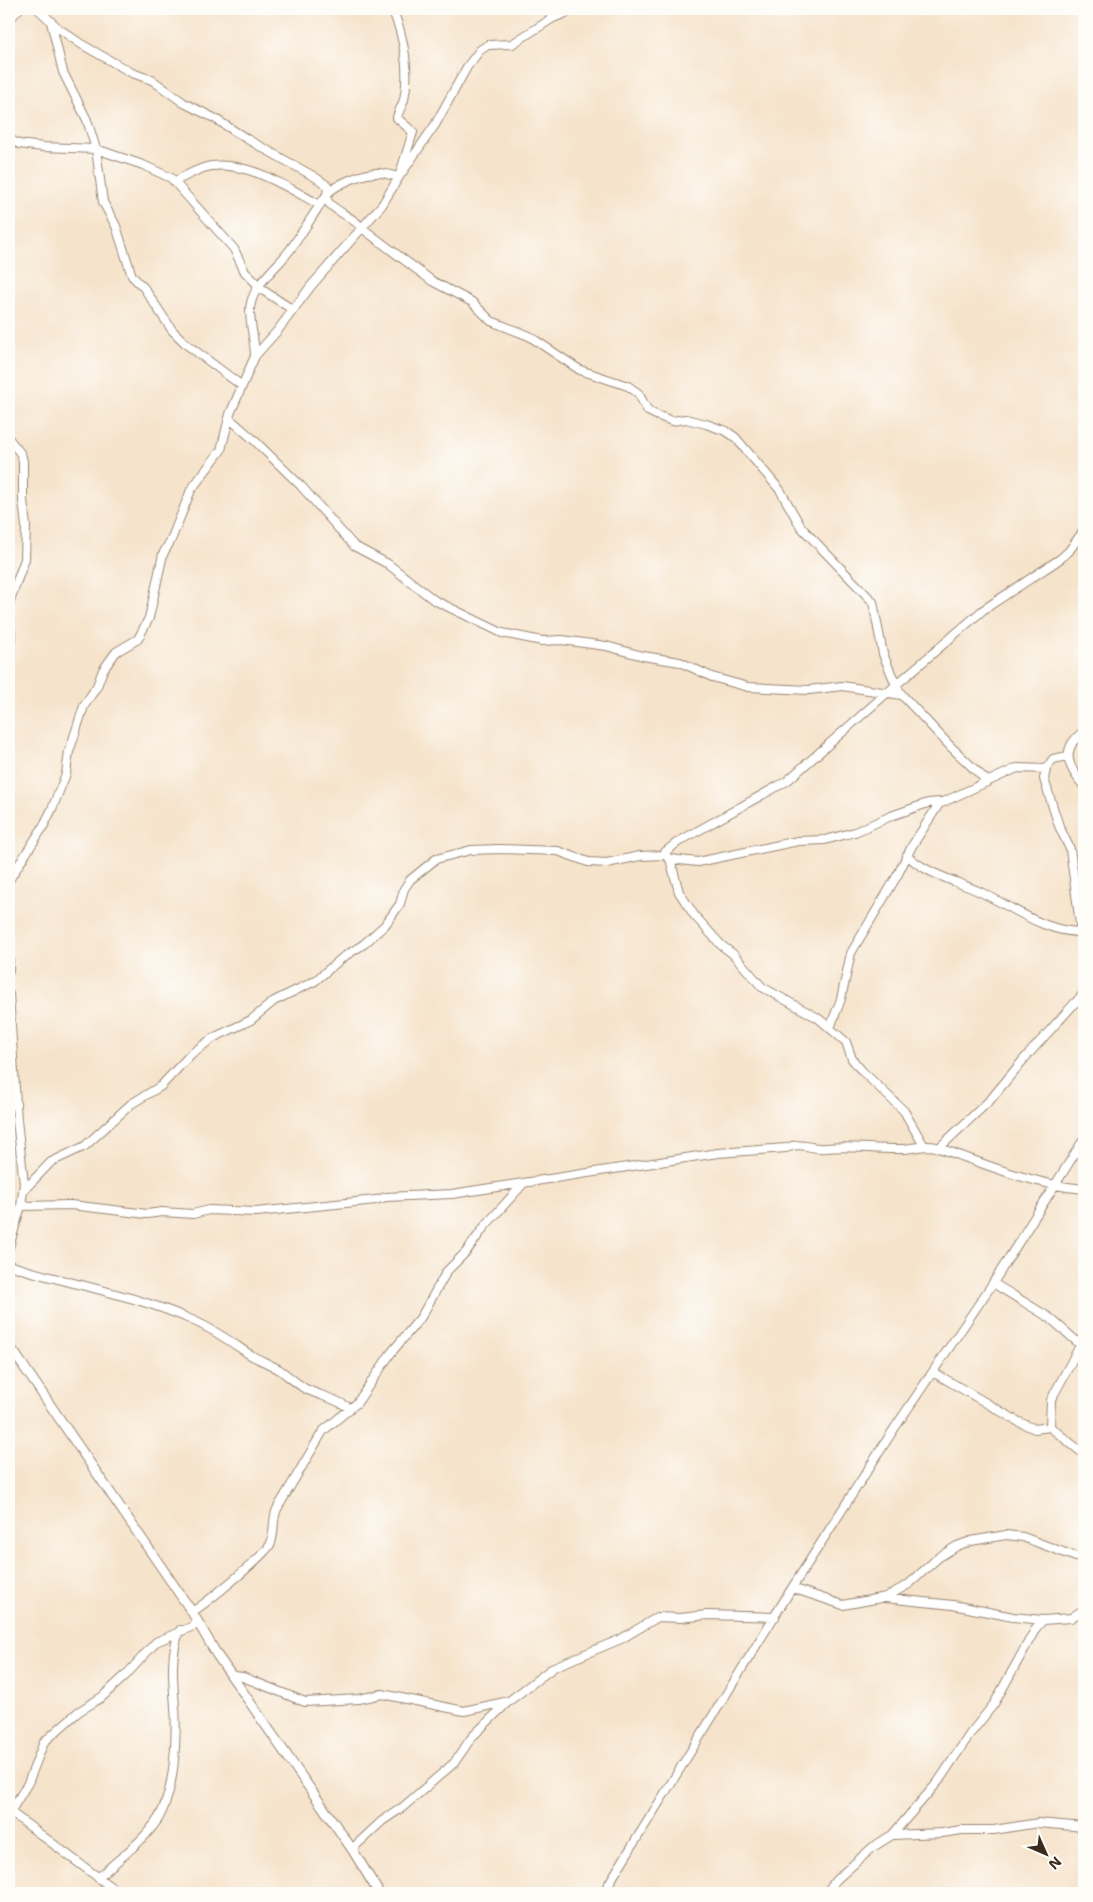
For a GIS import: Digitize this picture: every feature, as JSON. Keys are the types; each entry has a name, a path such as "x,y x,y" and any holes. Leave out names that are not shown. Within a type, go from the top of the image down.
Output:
{"street":[{"path":"9,20 19,9"},
{"path":"38,9 65,34 87,48 132,73 152,80 184,103 214,118 315,177 328,186 326,198 329,204 354,219 362,228 432,281 472,302 491,321 529,336 580,370 628,386 638,393 648,411 672,421 686,419 706,424 726,430 735,437 780,490 801,527 873,602 883,654 902,695 950,746 988,782"},
{"path":"392,9 402,38 406,80 404,102 397,118 413,132 399,177"},
{"path":"9,880 43,827 52,809 66,774 69,752 88,698 97,686 108,662 116,652 138,638 149,618 163,554 171,540 191,490 221,450 230,419 255,356 382,205 435,125 467,67 480,50 488,45 512,44 554,18 576,9"},
{"path":"51,22 63,72 87,120 96,149 103,202 116,226 132,276 144,288 172,330 194,350 242,386"},
{"path":"9,139 18,144 43,147 96,149 143,164 175,180 234,249 245,272 259,286 293,310"},
{"path":"175,180 211,166 236,166 276,182 320,205"},
{"path":"255,356 256,345 250,310 259,286 291,249 328,193 334,187 377,172 399,177"},
{"path":"230,419 261,446 301,486 354,546 388,564 434,600 502,633 542,641 562,640 606,646 643,656 680,662 712,678 748,687 809,690 842,686 902,695"},
{"path":"9,439 21,454 23,461 23,500 26,526 25,559 9,603"},
{"path":"924,1146 904,1111 852,1059 846,1042 818,1018 762,988 686,903 676,886 665,852 678,842 798,773 983,610 1066,555 1084,530"},
{"path":"9,616 12,636 9,654"},
{"path":"1084,731 1076,737 1069,749 1068,756 1073,773 1084,786"},
{"path":"1068,756 1053,758 1046,769 1044,779 1059,826 1070,849 1076,881 1084,954"},
{"path":"24,1190 51,1162 85,1146 131,1104 161,1086 191,1054 213,1038 251,1020 274,1001 315,981 342,958 364,944 385,925 400,904 404,889 410,880 436,859 471,850 500,849 558,851 588,862 607,863 640,856 667,857 698,862 798,841 825,840 855,832 891,816 928,803 941,802 1017,768 1046,769"},
{"path":"830,1028 840,999 851,953 904,864 907,855 941,802"},
{"path":"907,855 915,863 948,880 978,891 1033,920 1071,932 1082,932"},
{"path":"9,863 16,868"},
{"path":"904,864 915,863"},
{"path":"9,927 9,972"},
{"path":"939,1148 991,1099 1024,1059 1084,993"},
{"path":"9,994 24,1190 9,1247"},
{"path":"603,1893 792,1588 993,1283 1084,1139"},
{"path":"21,1206 71,1205 147,1214 162,1212 193,1214 209,1210 256,1212 376,1200 386,1196 452,1194 682,1158 786,1148 798,1144 824,1149 839,1145 901,1149 924,1146 939,1148 972,1161 1055,1187 1084,1189"},
{"path":"192,1612 210,1601 269,1547 271,1543 272,1520 309,1451 323,1431 349,1408 357,1404 391,1353 417,1321 447,1272 523,1184"},
{"path":"9,1265 46,1276 93,1286 124,1298 163,1308 192,1320 278,1369 304,1388 349,1408"},
{"path":"993,1283 1050,1318 1083,1344 1051,1400 1050,1427"},
{"path":"9,1344 192,1612 198,1624 380,1893"},
{"path":"933,1372 1019,1422 1035,1429 1050,1427 1084,1454"},
{"path":"792,1588 836,1604 881,1597 902,1588 939,1557 957,1546 990,1537 1006,1535 1023,1537 1084,1560"},
{"path":"881,1597 953,1605 1013,1617 1043,1620 1061,1620 1074,1616 1084,1609"},
{"path":"352,1849 382,1821 403,1807 454,1763 472,1737 509,1701 554,1667 621,1639 658,1617 680,1618 707,1615 775,1617"},
{"path":"1074,1616 1084,1618"},
{"path":"826,1893 836,1880 873,1847 892,1835 938,1782 970,1734 994,1704 1036,1628 1043,1620"},
{"path":"119,1893 9,1812 28,1783 44,1742 78,1712 102,1697 126,1675 156,1642 180,1630 198,1624"},
{"path":"98,1878 153,1825 165,1803 176,1735 172,1675 180,1630"},
{"path":"233,1676 243,1677 305,1702 359,1699 382,1694 464,1711 509,1701"},
{"path":"892,1835 942,1833 962,1830 994,1830 1038,1823 1084,1827"}]}
